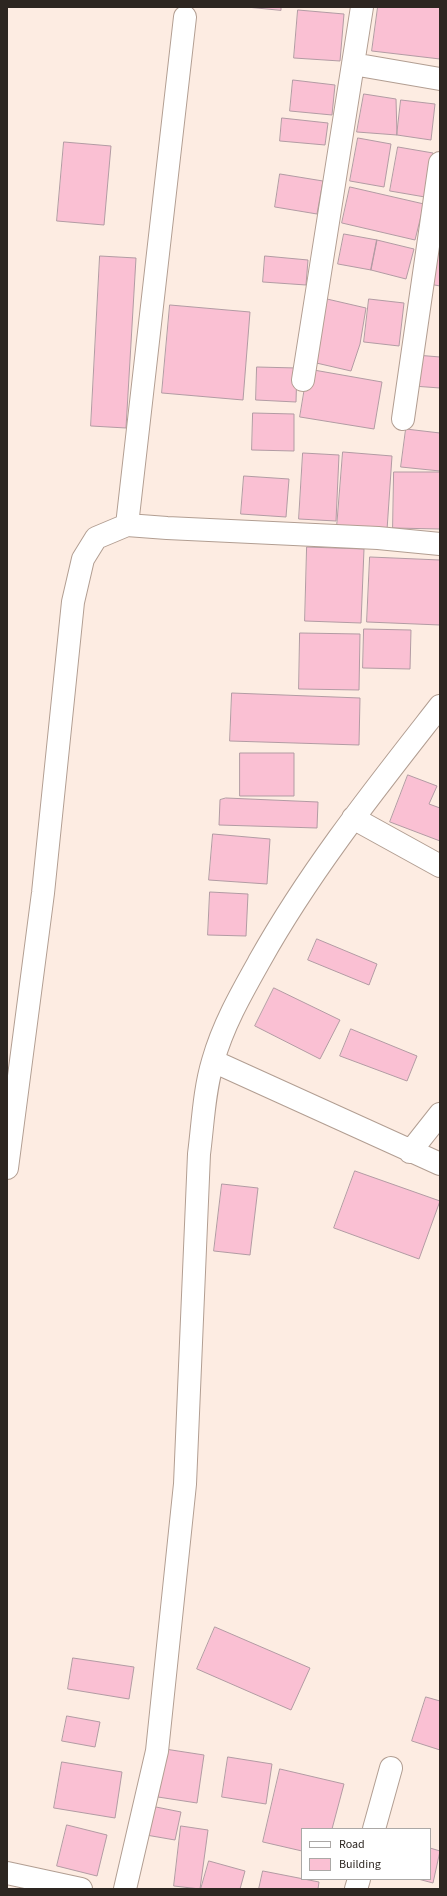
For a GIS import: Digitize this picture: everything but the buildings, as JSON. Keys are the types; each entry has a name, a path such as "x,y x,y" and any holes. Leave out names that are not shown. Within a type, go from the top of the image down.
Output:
{"street":[{"path":"303,380 362,7"},
{"path":"127,525 186,17"},
{"path":"353,64 440,79"},
{"path":"402,419 440,163"},
{"path":"7,1168 43,893 73,602 83,559 96,538 127,525 378,538 440,544"},
{"path":"125,1889 157,1751 185,1484 199,1154 205,1103 213,1061 233,1006 266,948 307,883 353,818 440,706"},
{"path":"353,818 440,866"},
{"path":"213,1061 410,1152 440,1164"},
{"path":"410,1152 440,1114"},
{"path":"374,1828 391,1768"},
{"path":"7,1873 81,1889"}]}
